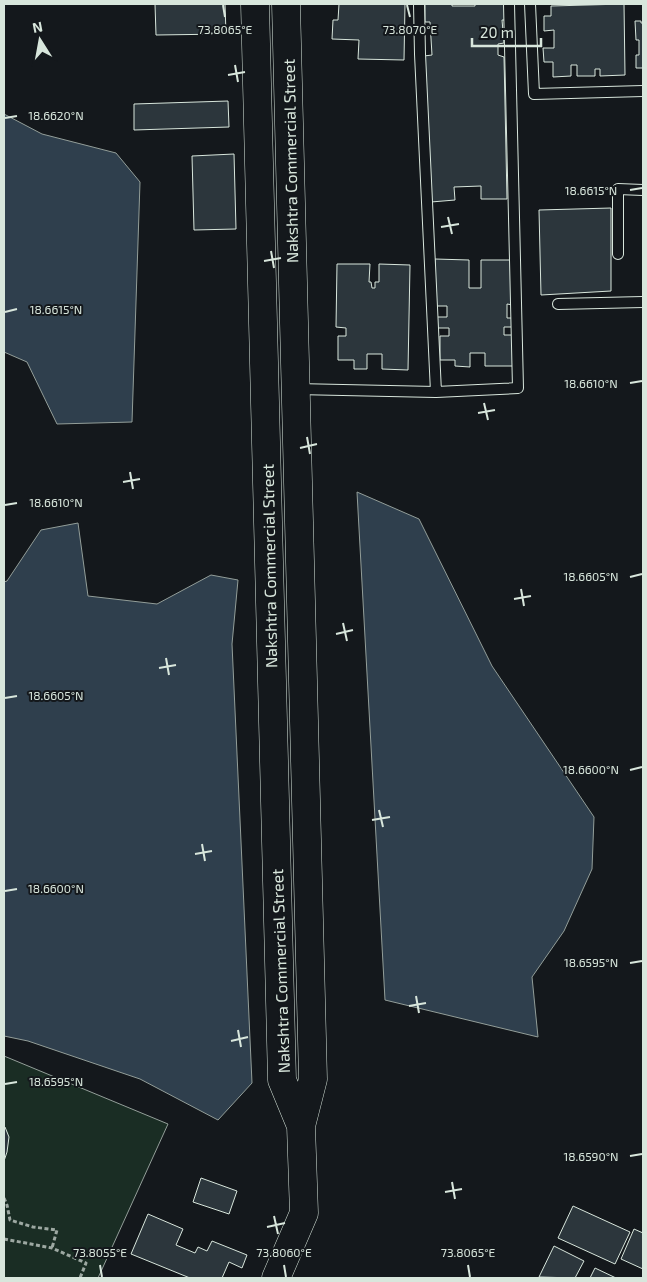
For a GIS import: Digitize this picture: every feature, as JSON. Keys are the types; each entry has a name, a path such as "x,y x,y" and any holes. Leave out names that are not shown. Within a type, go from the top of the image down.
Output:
{"street":[{"name":"Nakshtra Commercial Street","path":"255,4 282,1080 301,1126"},
{"name":"Nakshtra Commercial Street","path":"276,1278 304,1213 301,1126 313,1080 286,4"}],"lane":[{"path":"418,4 436,392"},
{"path":"296,389 436,392 518,388 509,4"},
{"path":"530,4 534,94 643,91"},
{"path":"618,254 618,190 643,190"},
{"path":"558,304 643,302"}],"path":[{"path":"4,1198 10,1220 33,1227 57,1230 52,1248"},
{"path":"4,1240 52,1248 86,1263 80,1278"}],"green space":[{"path":"4,1056 168,1124 98,1278 4,1278"}],"water":[{"path":"4,114 42,134 116,153 140,182 132,422 57,424 27,362 4,352"},
{"path":"357,492 419,519 492,666 594,817 592,869 564,931 532,977 538,1037 385,1000"},
{"path":"78,523 88,596 157,604 211,575 238,580 232,644 252,1083 218,1120 140,1079 28,1041 4,1036 4,582 7,581 41,530"}],"building":[{"path":"155,4 225,4 226,34 156,35"},
{"path":"339,4 405,4 404,60 358,59 359,40 332,39 333,20 338,20"},
{"path":"425,4 475,6 475,4 504,4 506,20 502,20 504,43 498,44 498,55 504,57 507,199 481,199 481,186 454,187 455,200 431,202 424,56 432,55 430,22 425,22"},
{"path":"624,4 625,75 600,76 600,69 595,69 595,76 577,76 577,65 571,65 571,76 553,77 553,62 544,62 543,48 554,48 554,30 544,31 544,16 551,16 551,6"},
{"path":"635,21 643,23 643,68 636,68 636,55 639,55 639,40 636,40"},
{"path":"228,101 229,127 134,130 134,104"},
{"path":"234,154 236,229 194,230 192,156"},
{"path":"611,208 611,291 541,295 539,210"},
{"path":"435,259 469,260 469,288 481,288 481,260 513,260 513,305 507,304 507,318 513,318 513,327 504,327 504,335 513,335 513,366 485,366 485,353 470,353 470,367 455,366 455,360 440,360 440,336 449,336 449,328 435,328 435,317 447,317 447,306 435,306"},
{"path":"337,264 370,264 369,282 371,282 372,288 375,288 375,282 379,282 379,264 410,265 408,370 382,369 382,354 367,354 367,369 354,369 354,360 338,360 338,336 346,336 346,328 336,327"},
{"path":"4,1126 9,1137 4,1161"},
{"path":"201,1178 237,1191 229,1214 193,1202"},
{"path":"573,1206 630,1232 615,1264 558,1238"},
{"path":"148,1214 183,1229 176,1245 195,1253 198,1247 207,1251 212,1241 247,1255 242,1268 229,1262 222,1278 190,1278 131,1254"},
{"path":"634,1229 643,1233 643,1269 621,1259"},
{"path":"554,1246 584,1261 575,1278 539,1277"},
{"path":"595,1268 616,1278 590,1278"}]}
